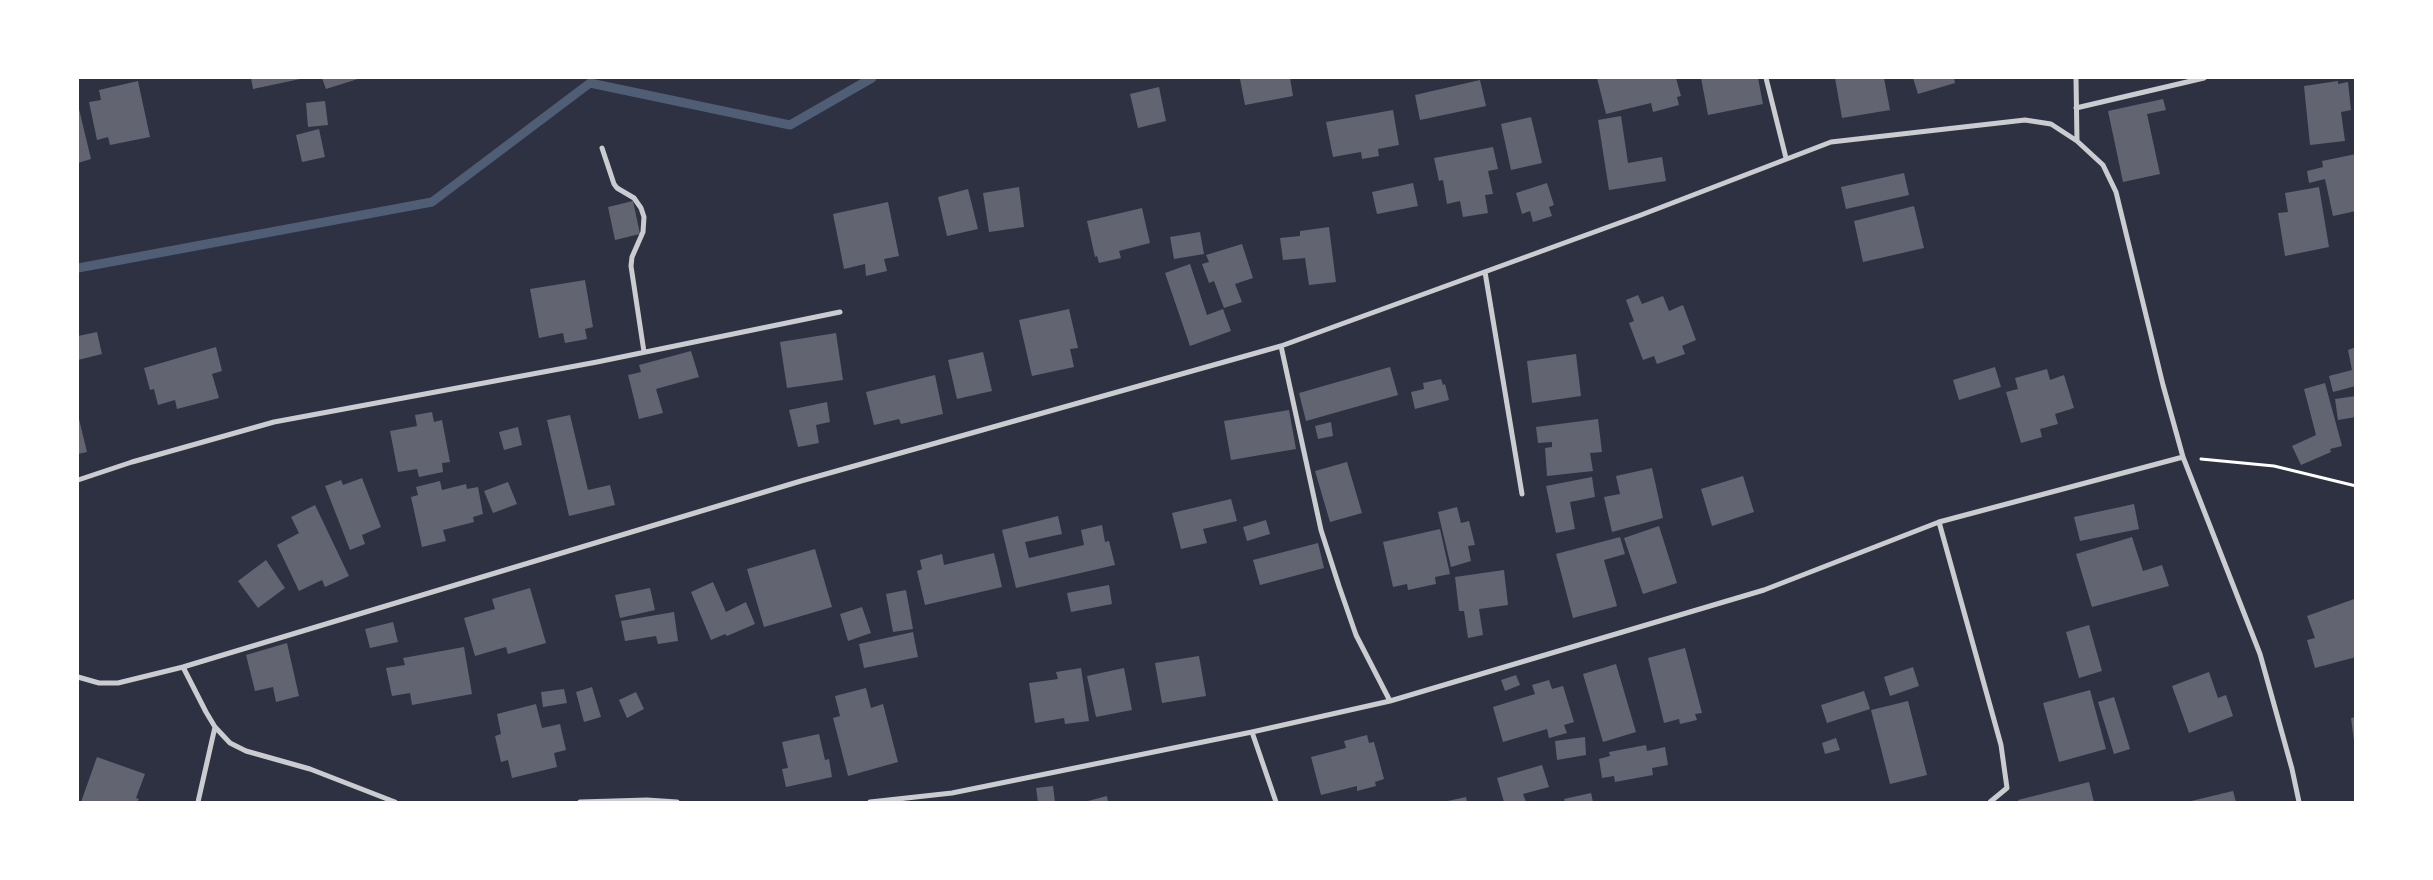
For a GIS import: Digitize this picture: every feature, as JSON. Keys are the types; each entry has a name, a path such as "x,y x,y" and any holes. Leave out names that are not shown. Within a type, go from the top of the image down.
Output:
{"street":[{"path":"1766,78 1786,158"},
{"path":"2076,78 2077,141"},
{"path":"2076,108 2204,78"},
{"path":"78,677 99,683 118,683 183,667 801,481 1281,346 1641,216 1831,142 2025,120 2051,124 2077,141 2103,165 2116,192 2163,385 2183,457 2260,654 2292,769 2299,802"},
{"path":"602,148 614,184 617,188 634,198 641,208 644,217 643,232 632,257 631,266 644,352"},
{"path":"1485,272 1522,494"},
{"path":"78,480 132,462 274,422 644,352 840,312"},
{"path":"1281,346 1322,530 1336,576 1356,635 1390,701"},
{"path":"870,802 952,793 1252,732 1390,701 1764,590 1939,522 2183,457"},
{"path":"1939,522 2001,745 2007,788 1990,802"},
{"path":"183,667 216,727 230,742 246,751 310,768 395,802"},
{"path":"198,802 216,727"},
{"path":"1252,732 1276,802"},
{"path":"580,802 647,800 676,802"}],"path":[{"path":"2183,457 2274,466 2356,486"}],"building":[{"path":"251,78 305,78 253,89"},
{"path":"322,78 361,78 326,89"},
{"path":"1290,78 1293,96 1245,105 1240,79"},
{"path":"1597,78 1676,78 1681,96 1677,97 1679,105 1653,112 1651,103 1606,114"},
{"path":"1701,78 1758,78 1763,104 1708,115"},
{"path":"1835,78 1884,78 1890,110 1842,118"},
{"path":"1913,78 1954,78 1955,83 1918,94"},
{"path":"1480,80 1486,106 1420,120 1415,95"},
{"path":"138,81 150,137 110,145 108,137 97,140 89,102 101,100 99,90"},
{"path":"2338,81 2338,84 2348,82 2351,110 2341,112 2345,141 2310,145 2304,86"},
{"path":"1159,87 1166,121 1138,128 1130,94"},
{"path":"2163,99 2166,110 2147,114 2160,174 2123,182 2108,111"},
{"path":"325,101 328,125 308,127 306,103"},
{"path":"78,109 91,159 78,163"},
{"path":"1393,110 1399,145 1378,149 1379,156 1362,159 1361,152 1333,157 1326,122"},
{"path":"1621,116 1628,163 1662,157 1666,181 1609,190 1598,120"},
{"path":"1531,117 1542,163 1511,170 1501,124"},
{"path":"319,129 325,157 302,162 296,135"},
{"path":"1493,147 1498,169 1488,171 1493,194 1485,195 1488,213 1463,217 1460,201 1447,204 1443,180 1439,181 1434,158"},
{"path":"2356,154 2356,211 2333,216 2325,179 2309,183 2307,171 2323,167 2322,161"},
{"path":"1904,173 1909,195 1846,209 1841,187"},
{"path":"1413,183 1418,206 1377,214 1372,192"},
{"path":"1547,183 1554,205 1549,207 1552,216 1533,222 1530,211 1522,214 1516,193"},
{"path":"1019,187 1024,227 989,232 983,193"},
{"path":"2319,187 2329,247 2285,256 2278,213 2288,212 2285,193"},
{"path":"968,189 978,229 947,236 938,197"},
{"path":"633,201 640,234 615,240 608,207"},
{"path":"888,202 899,256 884,259 887,271 866,276 865,264 844,269 833,214"},
{"path":"1914,206 1924,248 1863,262 1854,221"},
{"path":"1142,208 1150,243 1119,251 1121,258 1099,263 1097,256 1095,257 1087,221"},
{"path":"1329,227 1336,282 1309,285 1305,258 1283,260 1280,238 1300,236 1300,231"},
{"path":"1200,232 1204,254 1174,259 1170,237"},
{"path":"1242,244 1253,278 1235,284 1242,302 1224,308 1214,281 1209,283 1202,264 1209,262 1206,255"},
{"path":"1190,264 1207,315 1223,309 1231,331 1190,346 1165,273"},
{"path":"585,280 593,327 585,329 587,339 565,343 563,333 539,338 530,289"},
{"path":"1638,295 1642,304 1663,296 1669,311 1683,305 1696,340 1682,346 1685,354 1657,364 1654,356 1643,360 1629,323 1634,321 1626,300"},
{"path":"1069,309 1078,348 1070,349 1074,367 1032,376 1019,320"},
{"path":"97,332 102,354 78,360 78,336"},
{"path":"836,333 843,380 787,388 780,342"},
{"path":"216,347 222,371 212,374 219,398 177,409 175,400 158,405 154,389 150,390 144,368"},
{"path":"2356,347 2356,386 2333,392 2329,376 2352,370 2348,350"},
{"path":"691,351 699,377 656,389 663,413 639,419 628,375 641,372 639,365"},
{"path":"983,352 992,391 957,399 948,360"},
{"path":"1576,354 1581,396 1532,403 1527,361"},
{"path":"1390,367 1398,395 1306,421 1299,393"},
{"path":"1995,367 2001,387 1959,400 1953,380"},
{"path":"2047,369 2050,380 2064,375 2074,408 2055,414 2058,424 2040,429 2042,437 2021,443 2006,392 2018,389 2015,378"},
{"path":"935,375 943,414 901,424 899,419 874,425 866,392"},
{"path":"1441,379 1443,385 1445,384 1449,400 1415,409 1411,392 1424,389 1423,383"},
{"path":"2325,383 2342,446 2330,449 2331,452 2301,465 2292,446 2316,435 2304,389"},
{"path":"2356,396 2356,417 2338,420 2335,399"},
{"path":"827,402 830,422 816,425 819,443 798,447 789,410"},
{"path":"1289,410 1296,449 1231,460 1224,421"},
{"path":"432,412 434,422 442,420 450,462 442,463 443,472 419,477 417,469 398,472 390,431 417,426 415,415"},
{"path":"78,415 87,452 78,454"},
{"path":"570,415 588,490 610,485 615,505 569,516 547,420"},
{"path":"1598,419 1602,452 1590,453 1593,471 1547,476 1545,448 1552,447 1552,442 1538,443 1536,427"},
{"path":"1331,422 1333,436 1318,439 1315,426"},
{"path":"518,427 522,445 504,450 499,432"},
{"path":"1347,462 1362,513 1330,522 1315,471"},
{"path":"1652,468 1663,518 1612,532 1604,497 1620,494 1616,476"},
{"path":"1743,476 1754,512 1712,526 1701,489"},
{"path":"1592,477 1595,497 1570,502 1575,529 1556,533 1546,486"},
{"path":"362,478 381,527 362,535 365,544 350,550 325,486 341,480 343,485"},
{"path":"440,481 442,490 466,484 467,489 478,487 483,514 473,517 474,522 443,530 446,541 422,547 411,497 418,495 416,487"},
{"path":"508,482 517,504 493,513 484,491"},
{"path":"1231,499 1237,521 1203,529 1207,543 1181,549 1172,513"},
{"path":"2134,504 2139,529 2080,541 2074,517"},
{"path":"315,505 349,576 325,587 322,580 299,591 277,545 299,533 291,517"},
{"path":"1457,507 1461,523 1469,521 1475,545 1468,546 1471,561 1451,567 1438,512"},
{"path":"1058,516 1062,534 1025,542 1029,558 1084,545 1081,530 1102,525 1105,542 1109,541 1115,565 1016,588 1002,530"},
{"path":"1266,520 1270,534 1247,541 1243,527"},
{"path":"1659,526 1677,583 1643,594 1624,538"},
{"path":"1440,529 1450,574 1435,577 1436,584 1408,590 1407,584 1393,587 1383,542"},
{"path":"1620,537 1625,554 1604,560 1617,606 1573,618 1556,554"},
{"path":"2132,537 2143,571 2162,565 2169,586 2092,607 2076,554"},
{"path":"1318,543 1324,568 1260,585 1253,560"},
{"path":"815,549 832,607 764,627 747,569"},
{"path":"994,553 1002,587 925,605 917,571 922,569 920,560 942,554 944,565"},
{"path":"266,560 285,588 258,608 238,581"},
{"path":"1504,570 1508,605 1479,609 1483,635 1468,638 1464,611 1459,611 1455,577"},
{"path":"713,582 726,612 746,602 755,624 727,636 725,634 711,640 691,592"},
{"path":"1109,585 1112,604 1071,612 1067,593"},
{"path":"530,588 546,643 508,654 506,647 475,656 464,618 495,609 492,599"},
{"path":"650,588 655,610 620,618 615,595"},
{"path":"906,590 913,629 893,632 886,594"},
{"path":"2354,599 2356,657 2315,668 2307,640 2315,638 2307,616"},
{"path":"862,607 871,633 848,641 840,614"},
{"path":"674,612 678,641 658,644 656,636 625,641 621,621"},
{"path":"393,622 398,642 370,648 365,629"},
{"path":"2089,625 2102,671 2079,678 2066,632"},
{"path":"913,632 918,657 864,668 859,644"},
{"path":"287,643 299,696 276,702 273,687 255,691 246,655"},
{"path":"464,647 472,694 412,705 410,693 392,696 386,668 405,665 403,658"},
{"path":"1685,648 1702,713 1695,714 1697,720 1680,724 1679,719 1664,723 1648,658"},
{"path":"1199,656 1206,696 1162,703 1155,663"},
{"path":"1616,664 1636,732 1603,742 1583,674"},
{"path":"1913,667 1919,686 1890,696 1884,677"},
{"path":"1081,668 1089,721 1065,724 1064,718 1035,723 1029,683 1058,679 1056,672"},
{"path":"1124,668 1132,710 1096,717 1087,676"},
{"path":"2209,672 2218,698 2226,695 2233,716 2189,733 2172,686"},
{"path":"1516,675 1520,685 1505,691 1501,680"},
{"path":"1549,680 1552,689 1563,686 1574,722 1564,725 1567,733 1549,738 1547,729 1503,742 1493,707 1535,694 1532,685"},
{"path":"592,687 601,717 584,722 576,692"},
{"path":"866,688 871,708 883,704 898,762 848,776 833,718 840,716 835,696"},
{"path":"564,689 567,703 543,707 541,692"},
{"path":"2090,690 2106,749 2059,762 2043,703"},
{"path":"1864,691 1870,709 1827,723 1821,705"},
{"path":"636,692 644,709 627,718 619,700"},
{"path":"2114,697 2130,749 2114,754 2098,702"},
{"path":"1908,701 1927,775 1890,784 1871,710"},
{"path":"536,704 542,728 560,724 566,750 554,753 557,767 512,778 508,760 501,762 495,736 501,734 497,714"},
{"path":"2356,717 2356,741 2354,741 2351,718"},
{"path":"819,734 825,760 829,759 832,777 786,787 782,769 788,768 782,742"},
{"path":"1367,735 1369,743 1374,742 1384,779 1375,782 1376,786 1357,791 1357,786 1321,795 1311,757 1346,748 1344,741"},
{"path":"1585,737 1586,755 1557,760 1555,741"},
{"path":"1836,738 1840,750 1825,754 1822,743"},
{"path":"1646,745 1647,751 1665,747 1668,765 1652,768 1653,775 1615,782 1614,776 1602,778 1599,759 1610,756 1609,752"},
{"path":"97,757 145,774 136,798 139,799 137,802 81,802"},
{"path":"1542,765 1549,787 1523,794 1526,802 1504,802 1497,778"},
{"path":"2089,782 2094,802 2019,802 2018,800"},
{"path":"1053,786 1055,802 1038,802 1036,788"},
{"path":"2233,791 2236,802 2187,802"},
{"path":"1591,793 1593,802 1565,802 1564,799"},
{"path":"1107,796 1108,802 1084,802"},
{"path":"1466,797 1467,802 1443,802"}],"waterway":[{"path":"78,268 432,202 590,83 790,125 872,78"}]}
